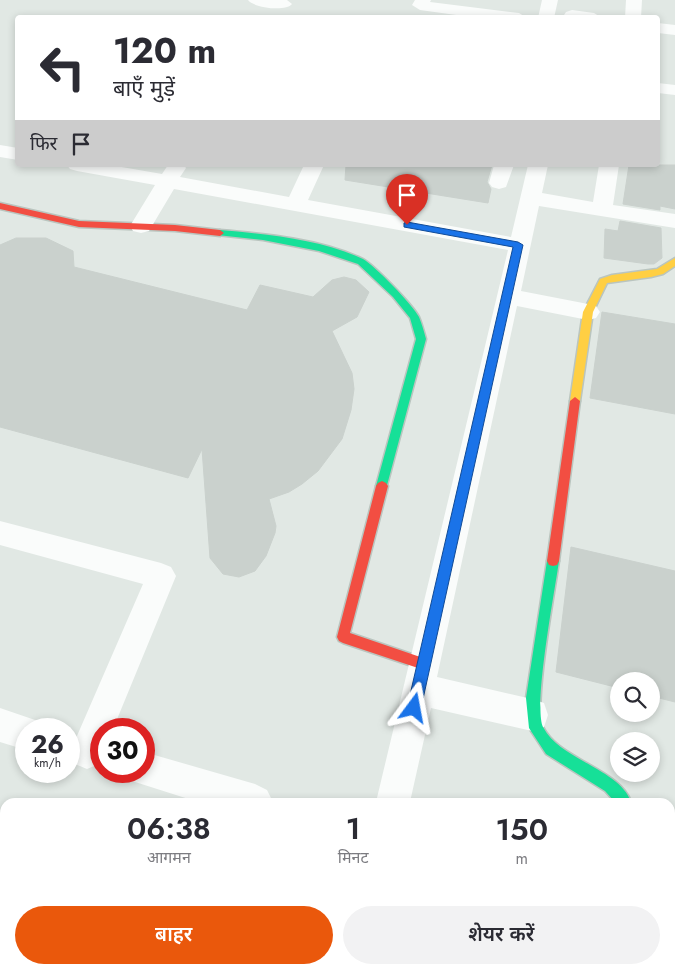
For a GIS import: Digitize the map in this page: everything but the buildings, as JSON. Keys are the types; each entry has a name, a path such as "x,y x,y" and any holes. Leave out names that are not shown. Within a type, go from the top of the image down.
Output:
{"street":[{"path":"256,0 282,7"},
{"path":"422,0 420,5 496,15"},
{"path":"547,15 550,0"},
{"path":"633,15 634,0"},
{"path":"573,11 585,15"},
{"path":"660,28 675,30"},
{"path":"660,88 675,90"},
{"path":"0,151 15,154"},
{"path":"101,167 173,173 295,205 518,245"},
{"path":"295,205 313,167"},
{"path":"394,798 518,245 538,167"},
{"path":"602,210 609,167"},
{"path":"140,226 173,173"},
{"path":"530,198 675,221"},
{"path":"0,206 79,224 140,226 263,237 321,248 361,262 396,295 414,317 421,339 343,637 421,676 532,716"},
{"path":"621,798 613,787 554,753 539,736 532,716 588,312 603,281 618,276 643,276 662,272 675,261"},
{"path":"507,296 588,312"},
{"path":"0,533 161,576 86,751"},
{"path":"0,725 15,730"},
{"path":"155,772 242,798"}],"traffic: fast":[{"path":"220,233 263,237 321,248 361,262 396,295 414,317 421,339 382,486"},
{"path":"553,561 533,698 536,728 551,749 610,786 620,798"}],"traffic: slow":[{"path":"575,401 588,312 603,281 612,278 660,272 675,261"}],"traffic: jam":[{"path":"0,206 79,224 175,228 220,233"},
{"path":"553,561 575,401"},
{"path":"382,486 343,637 424,664"}],"route":[{"path":"407,225 518,245 414,708"}]}
